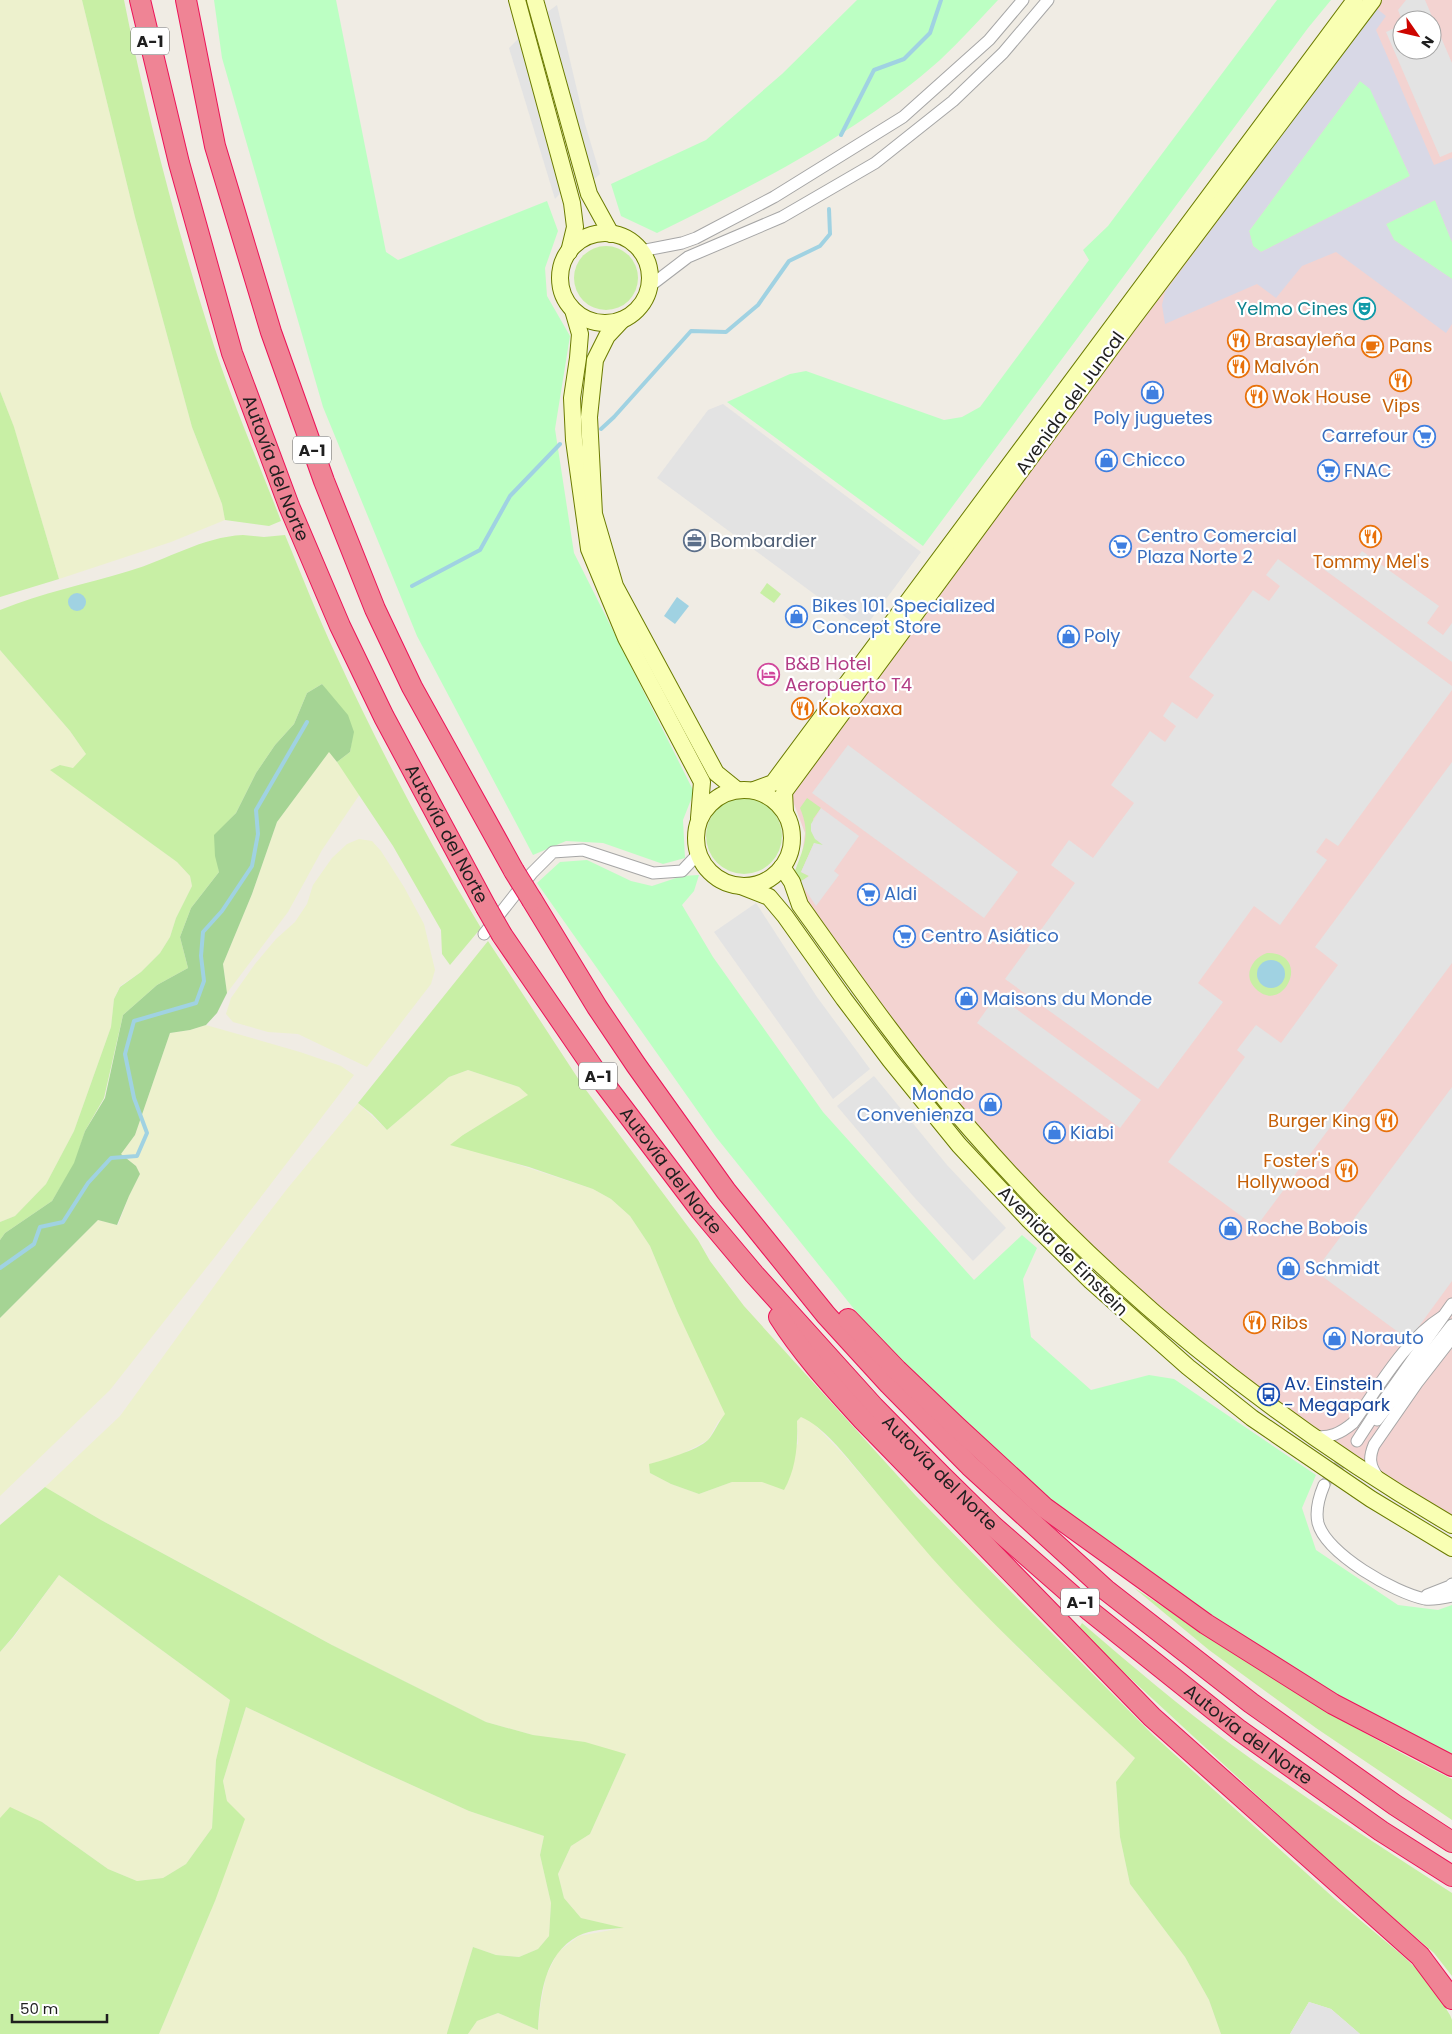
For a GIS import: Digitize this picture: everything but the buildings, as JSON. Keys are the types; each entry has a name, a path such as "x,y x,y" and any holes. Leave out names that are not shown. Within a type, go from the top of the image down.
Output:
{"highway":[{"name":"Autovía del Norte","path":"140,0 179,163 232,352 290,506 340,626 384,717 486,907 493,934 701,1211 754,1274 874,1407 942,1476 994,1526 1090,1611 1239,1730 1382,1831 1452,1876"},
{"name":"Autovía del Norte","path":"186,0 215,146 270,332 324,481 375,609 412,687 514,871 597,1007 636,1065 726,1192 826,1315 902,1398 970,1466 1106,1590 1251,1703 1395,1806 1452,1842"},
{"path":"773,1250 846,1318 957,1427 1045,1508 1206,1624 1333,1704 1452,1766"},
{"path":"754,1274 797,1345 820,1373 910,1470 1152,1717 1420,1956 1452,1999"}],"street":[{"path":"517,0 572,203 575,227 561,275 562,288 566,300 573,310 580,334 572,398 574,440 589,549 626,638 702,782 695,842 698,854 705,867 716,877 728,884 741,886 757,884 771,878 782,867 789,854 792,840 790,825 785,812 766,794 746,790 716,774 615,586 600,540 594,514 589,417 595,360 607,336 622,320 635,312 645,300 650,286 649,268 641,251 628,240 611,234 592,235 584,239 569,252"},
{"path":"535,0 589,194 611,234"},
{"path":"641,251 682,243 774,198 903,117 988,40 1023,0"},
{"path":"650,286 688,257 782,218 875,163 953,101 1003,54 1048,0"},
{"name":"Avenida del Juncal","path":"746,790 774,783 1354,0"},
{"name":"Avenida del Juncal","path":"785,812 784,792 1128,325 1373,0"},
{"path":"573,310 584,318 596,322 609,323 622,320"},
{"path":"699,818 708,804 722,794 746,790"},
{"path":"493,934 532,873 553,852 583,850 653,873 682,871 698,854"},
{"name":"Avenida de Einstein","path":"782,867 792,882 800,905 904,1050 985,1145 1104,1266 1208,1357 1312,1436 1392,1490 1452,1525"},
{"name":"Avenida de Einstein","path":"741,886 769,897 785,916 890,1060 959,1145 1029,1220 1091,1281 1174,1354 1252,1418 1371,1499 1452,1548"},
{"path":"1452,1304 1353,1446 1392,1403 1452,1326"},
{"path":"1312,1436 1328,1436 1345,1430 1353,1423 1413,1341 1428,1326 1442,1317"},
{"path":"1392,1490 1379,1478 1370,1463 1370,1455 1374,1444 1417,1383 1452,1338"},
{"path":"1324,1485 1317,1507 1318,1523 1326,1539 1338,1552 1370,1574 1411,1595 1427,1599 1452,1596"},
{"path":"1411,1595 1425,1596 1452,1584"}],"shaded area":[{"path":"1373,0 1452,0 1452,1525 1200,1351 972,1131 800,905 801,861 805,833 791,796"},
{"path":"1406,0 1425,0 1429,10 1398,10"},
{"path":"557,5 585,124 600,174 592,181 545,14"},
{"path":"1376,8 1386,16 1376,30 1434,165 1452,158 1452,242 1435,200 1386,224 1394,240 1452,279 1452,324 1446,333 1336,252 1302,266 1276,298 1257,284 1165,324 1162,305 1165,292","holes":["1360,81 1370,89 1410,176 1261,252 1253,246 1249,231"]},
{"path":"1392,29 1392,46 1386,32"},
{"path":"521,36 563,190 555,199 509,48"},
{"path":"1442,40 1452,63 1452,152 1440,157 1398,60 1442,60"},
{"path":"723,404 921,552 863,630 657,478 708,410"},
{"path":"1362,551 1439,606 1427,623 1443,635 1452,623 1452,662 1322,568 1332,555 1350,567"},
{"path":"1278,559 1452,686 1452,690 1338,846 1326,838 1316,852 1327,860 1280,925 1254,906 1198,983 1223,1002 1158,1089 1005,979 1075,883 1051,865 1069,840 1093,858 1134,803 1111,785 1150,731 1165,742 1176,726 1163,716 1172,702 1197,719 1214,695 1189,677 1253,590 1269,601 1280,586 1266,575"},
{"path":"848,745 1018,872 984,918 812,793"},
{"path":"1452,762 1452,963 1256,1227 1168,1162 1245,1057 1237,1050 1256,1025 1281,1043 1338,965 1315,947"},
{"path":"821,808 859,836 834,871 839,875 816,906 800,882 809,876 801,872 814,843 823,845 815,839 811,831 811,824"},
{"path":"756,903 817,997 870,1069 833,1099 714,932"},
{"path":"997,995 1141,1100 1120,1128 977,1023"},
{"path":"874,1076 947,1165 1006,1228 973,1261 914,1197 837,1106"},
{"path":"1452,1087 1452,1281 1409,1340 1315,1271"},
{"path":"1309,2002 1331,2009 1360,2034 1290,2034"}],"green space":[{"path":"0,0 82,0 135,217 192,427 222,504 225,520 171,542 59,579 14,428 0,391"},
{"path":"82,0 124,0 162,166 196,290 225,378 281,521 269,526 225,520 222,504 192,427 135,217"},
{"path":"214,0 336,0 386,252 398,260 547,201 558,231 545,268 547,296 570,336 555,429 574,553 694,792 683,820 685,858 663,864 603,843 566,841 533,855 417,636 323,407 222,58"},
{"path":"857,0 998,0 940,60 908,87 875,111 804,156 731,196 657,233 621,216 611,184 706,140 782,74"},
{"path":"1277,0 1331,0 1308,28 923,546 727,402 790,374 806,371 944,420 962,417 980,407 1089,260 1083,250 1108,226"},
{"path":"1360,81 1370,88 1410,176 1261,252 1253,246 1249,231"},
{"path":"1435,200 1452,242 1452,279 1394,240 1386,224"},
{"path":"606,246 624,252 632,260 638,278 632,296 624,304 606,310 588,304 580,296 574,278 580,260 588,252"},
{"path":"0,391 14,427 59,579 0,597"},
{"path":"243,535 264,537 285,535 323,627 353,692 423,829 481,928 450,965 442,954 441,930 393,846 337,762 350,752 353,732 322,684 307,693 294,724 275,745 256,773 236,813 215,835 219,872 191,908 180,937 188,968 157,985 123,1015 104,1098 85,1131 75,1163 52,1201 5,1233 0,1240 0,1222 15,1216 46,1184 74,1131 111,1027 114,999 120,987 141,972 160,953 170,937 176,918 192,886 190,876 177,862 50,770 60,765 73,768 86,754 70,731 0,650 0,610 113,576 199,544"},
{"path":"767,583 781,594 774,603 760,593"},
{"path":"0,650 70,731 86,754 73,769 60,765 51,770 177,862 190,876 192,886 176,918 170,937 160,953 141,972 120,986 114,999 111,1027 74,1131 46,1184 15,1216 0,1222"},
{"path":"322,684 348,715 354,732 350,752 337,762 329,752 277,822 252,894 223,964 227,993 217,1013 206,1025 170,1033 135,1135 121,1154 136,1166 140,1174 117,1225 98,1220 0,1318 0,1240 5,1233 52,1201 74,1163 85,1131 105,1098 123,1015 157,985 188,968 180,937 191,908 219,872 215,856 214,835 236,813 256,773 275,745 294,724 307,693"},
{"path":"329,751 360,794 322,850 288,912 227,993 223,964 252,894 277,822"},
{"path":"744,798 759,801 771,809 779,821 782,836 779,851 771,863 759,871 744,874 729,871 717,863 709,851 706,836 709,821 717,809 729,801"},
{"path":"807,798 821,808 813,819 823,847 814,843 801,872 809,876 800,882 795,871 806,833 800,808"},
{"path":"359,839 372,841 381,851 404,887 424,924 435,970 431,984 367,1067 298,1034 268,1032 233,1022 226,1014 231,998 255,964 276,939 295,922 307,904 313,885 332,858 347,844"},
{"path":"587,860 631,881 652,886 682,876 699,875 694,891 682,905 713,957 823,1112 974,1280 1022,1235 1037,1248 1023,1279 1031,1337 1091,1390 1149,1375 1174,1379 1316,1475 1302,1508 1316,1550 1398,1605 1438,1610 1452,1605 1452,1757 1301,1674 1084,1531 895,1360 716,1137 537,883 560,862"},
{"path":"488,941 583,1086 698,1240 710,1261 744,1306 916,1496 1153,1735 1427,1979 1450,2015 1452,2034 1360,2034 1331,2009 1309,2002 1290,2034 1221,2034 1209,2000 1185,1957 1130,1884 1120,1837 1116,1782 1135,1758 981,1610 932,1558 841,1450 809,1421 801,1417 797,1421 795,1457 791,1474 784,1490 762,1482 732,1482 699,1494 671,1484 650,1473 649,1464 689,1451 703,1444 712,1435 725,1414 677,1311 650,1246 630,1216 611,1199 593,1189 529,1167 450,1145 528,1095 519,1087 468,1070 449,1077 387,1130 358,1103"},
{"path":"1267,953 1281,956 1289,962 1291,972 1289,981 1284,989 1276,995 1266,995 1256,989 1250,979 1249,973 1253,963"},
{"path":"206,1025 300,1052 341,1066 354,1075 110,1390 0,1496 0,1318 98,1220 118,1225 140,1174 136,1166 121,1154 135,1135 170,1033"},
{"path":"468,1070 519,1087 529,1095 463,1135 498,1158 593,1189 611,1199 630,1216 650,1246 677,1311 719,1398 726,1414 718,1422 708,1440 678,1456 650,1464 650,1473 671,1484 699,1494 732,1482 798,1444 797,1421 801,1417 811,1421 842,1453 933,1558 1023,1653 1135,1758 1116,1782 1120,1837 1130,1884 1185,1957 1209,2000 1221,2034 468,2034 477,2021 498,2013 538,2030 546,1976 558,1952 579,1936 622,1928 581,1918 564,1898 558,1874 571,1846 590,1834 626,1754 533,1735 486,1722 332,1645 101,1520 45,1487 120,1416 241,1249 287,1189 358,1103 387,1130 449,1077"},
{"path":"45,1487 101,1520 332,1645 486,1722 533,1735 585,1742 626,1754 590,1834 571,1846 558,1874 564,1898 581,1918 624,1928 583,1934 567,1944 558,1954 546,1977 540,2004 538,2030 498,2013 477,2021 468,2034 447,2034 473,1947 496,1955 519,1957 538,1949 549,1936 551,1903 540,1855 544,1836 469,1811 246,1707 223,1781 227,1801 245,1819 215,1901 159,2034 0,2034 0,1818 10,1807 42,1822 108,1869 137,1881 163,1878 186,1864 212,1828 216,1760 230,1700 59,1575 0,1652 0,1525"},
{"path":"59,1575 230,1700 216,1760 212,1828 186,1864 163,1878 137,1881 108,1869 42,1822 0,1818 0,1652 14,1637"},
{"path":"1133,1587 1329,1712 1410,1758 1452,1779 1452,1820 1316,1728 1209,1650"},
{"path":"1082,1623 1175,1701 1232,1745 1313,1802 1452,1893 1452,1976 1434,1953 1336,1868 1078,1630"},
{"path":"246,1707 469,1811 544,1836 540,1855 551,1903 549,1936 538,1949 519,1957 496,1955 473,1947 447,2034 159,2034 215,1901 227,1801 223,1781"}],"water":[{"path":"77,593 83,596 86,602 83,608 77,611 71,608 68,602 71,596"},
{"path":"677,597 689,606 675,624 664,616"},
{"path":"1271,960 1281,964 1285,974 1281,984 1271,988 1261,984 1257,974 1261,964"}],"waterway":[{"path":"841,135 874,70 904,59 930,33 941,0"},
{"path":"601,429 691,331 726,332 758,305 789,261 820,246 830,234 829,209"},
{"path":"412,586 480,550 510,496 560,444"},
{"path":"0,1268 34,1244 40,1227 63,1222 88,1183 111,1158 137,1156 147,1133 134,1098 125,1054 134,1021 196,1003 204,981 201,956 203,932 222,911 252,866 258,834 256,810 307,722"}],"tunnel":[{"path":"1324,1485 1350,1451"}],"place":[{"name":"Yelmo Cines","path":"1364,309"},
{"name":"Brasayleña","path":"1239,340"},
{"name":"Pans","path":"1373,346"},
{"name":"Malvón","path":"1238,367"},
{"name":"Vips","path":"1401,381"},
{"name":"Poly juguetes","path":"1153,393"},
{"name":"Wok House","path":"1256,397"},
{"name":"Carrefour","path":"1424,436"},
{"name":"Chicco","path":"1106,460"},
{"name":"FNAC","path":"1328,471"},
{"name":"Tommy Mel's","path":"1371,537"},
{"name":"Bombardier","path":"694,541"},
{"name":"Centro Comercial Plaza Norte 2","path":"1121,546"},
{"name":"Bikes 101. Specialized Concept Store","path":"796,616"},
{"name":"Poly","path":"1068,636"},
{"name":"B&B Hotel Aeropuerto T4","path":"769,674"},
{"name":"Kokoxaxa","path":"802,709"},
{"name":"Aldi","path":"868,894"},
{"name":"Centro Asiático","path":"905,936"},
{"name":"Maisons du Monde","path":"967,999"},
{"name":"Mondo Convenienza","path":"990,1104"},
{"name":"Burger King","path":"1387,1121"},
{"name":"Kiabi","path":"1054,1133"},
{"name":"Foster's Hollywood","path":"1346,1171"},
{"name":"Roche Bobois","path":"1231,1228"},
{"name":"Schmidt","path":"1289,1268"},
{"name":"Ribs","path":"1255,1323"},
{"name":"Norauto","path":"1335,1338"},
{"name":"Av. Einstein - Megapark","path":"1268,1394"}]}
